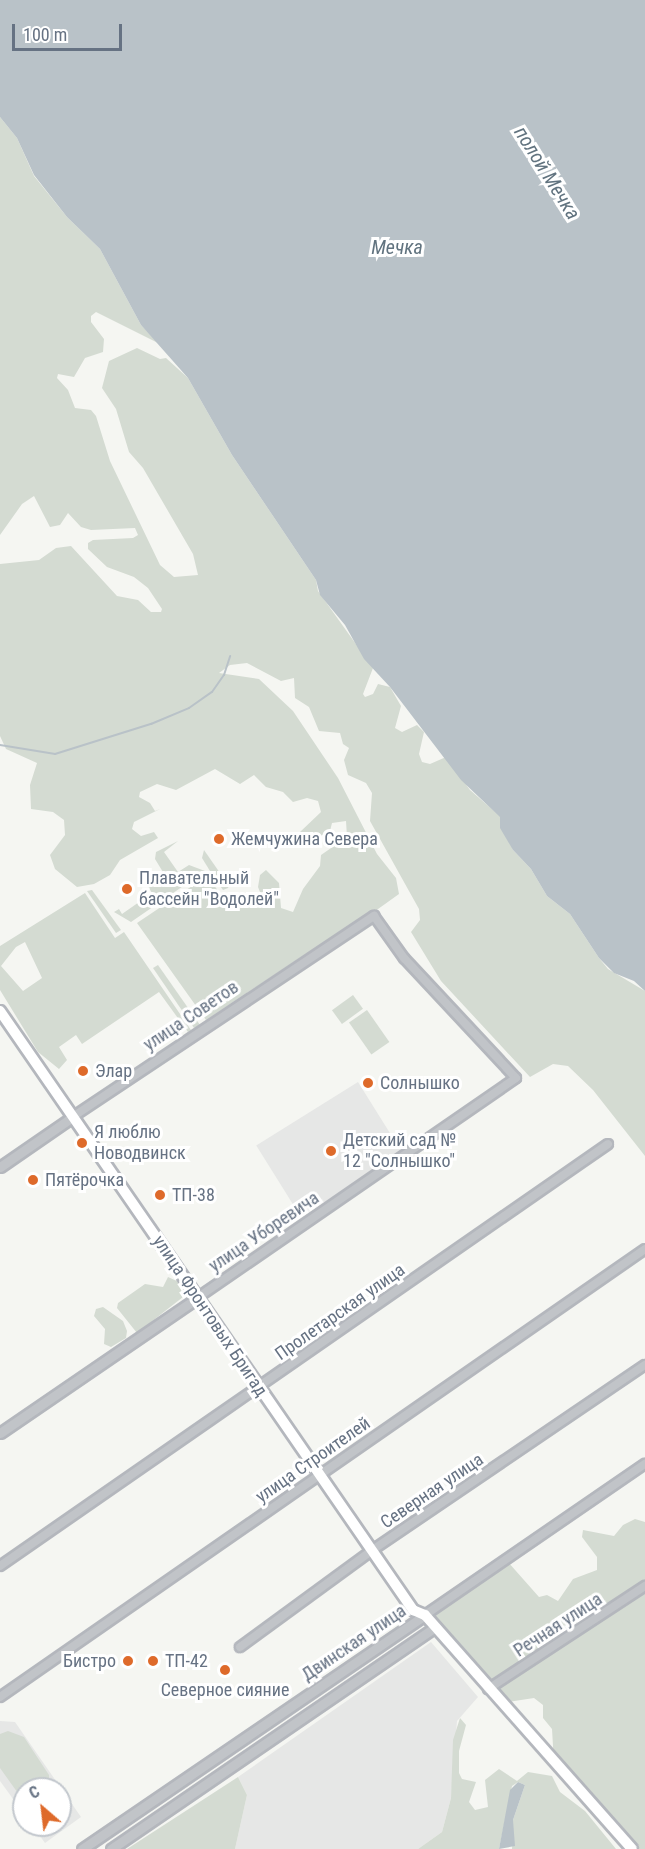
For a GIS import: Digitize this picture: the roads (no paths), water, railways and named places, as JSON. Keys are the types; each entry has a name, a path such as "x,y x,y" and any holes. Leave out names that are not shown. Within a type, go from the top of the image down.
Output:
{"main road":[{"name":"улица Фронтовых Бригад","path":"0,1011 74,1116 317,1475 413,1610 425,1616 632,1849"}],"street":[{"name":"улица Советов","path":"0,1167 374,916 404,958 516,1078"},
{"name":"улица Уборевича","path":"0,1433 516,1078"},
{"name":"Пролетарская улица","path":"0,1566 608,1144"},
{"name":"улица Строителей","path":"0,1697 645,1249"},
{"name":"Северная улица","path":"240,1647 371,1551 645,1365"},
{"name":"Двинская улица","path":"82,1849 645,1464"},
{"name":"Речная улица","path":"488,1689 645,1586"},
{"name":"Двинская улица","path":"111,1849 434,1628"}],"water":[{"name":"Мечка","path":"0,0 645,0 645,991 634,981 614,973 599,958 570,914 547,896 531,869 513,850 500,828 500,817 461,780 390,687 364,659 345,625 320,595 316,580 232,455 188,378 141,325 100,249 67,217 34,175 17,138 0,117"},
{"path":"518,1782 525,1785 513,1820 515,1846 499,1849 510,1790"}],"waterway":[{"path":"0,745 55,754 151,724 189,708 212,692 224,675 230,656"}],"place":[{"name":"Жемчужина Севера","path":"219,839"},
{"name":"Плавательный бассейн \"Водолей\"","path":"127,889"},
{"name":"Элар","path":"83,1071"},
{"name":"Солнышко","path":"368,1083"},
{"name":"Я люблю Новодвинск","path":"82,1143"},
{"name":"Детский сад № 12 \"Солнышко\"","path":"331,1151"},
{"name":"Пятёрочка","path":"33,1180"},
{"name":"ТП-38","path":"160,1195"},
{"name":"Бистро","path":"128,1661"},
{"name":"ТП-42","path":"153,1661"},
{"name":"Северное сияние","path":"225,1670"}],"water label":[{"name":"полой Мечка","path":"547,173"}]}
